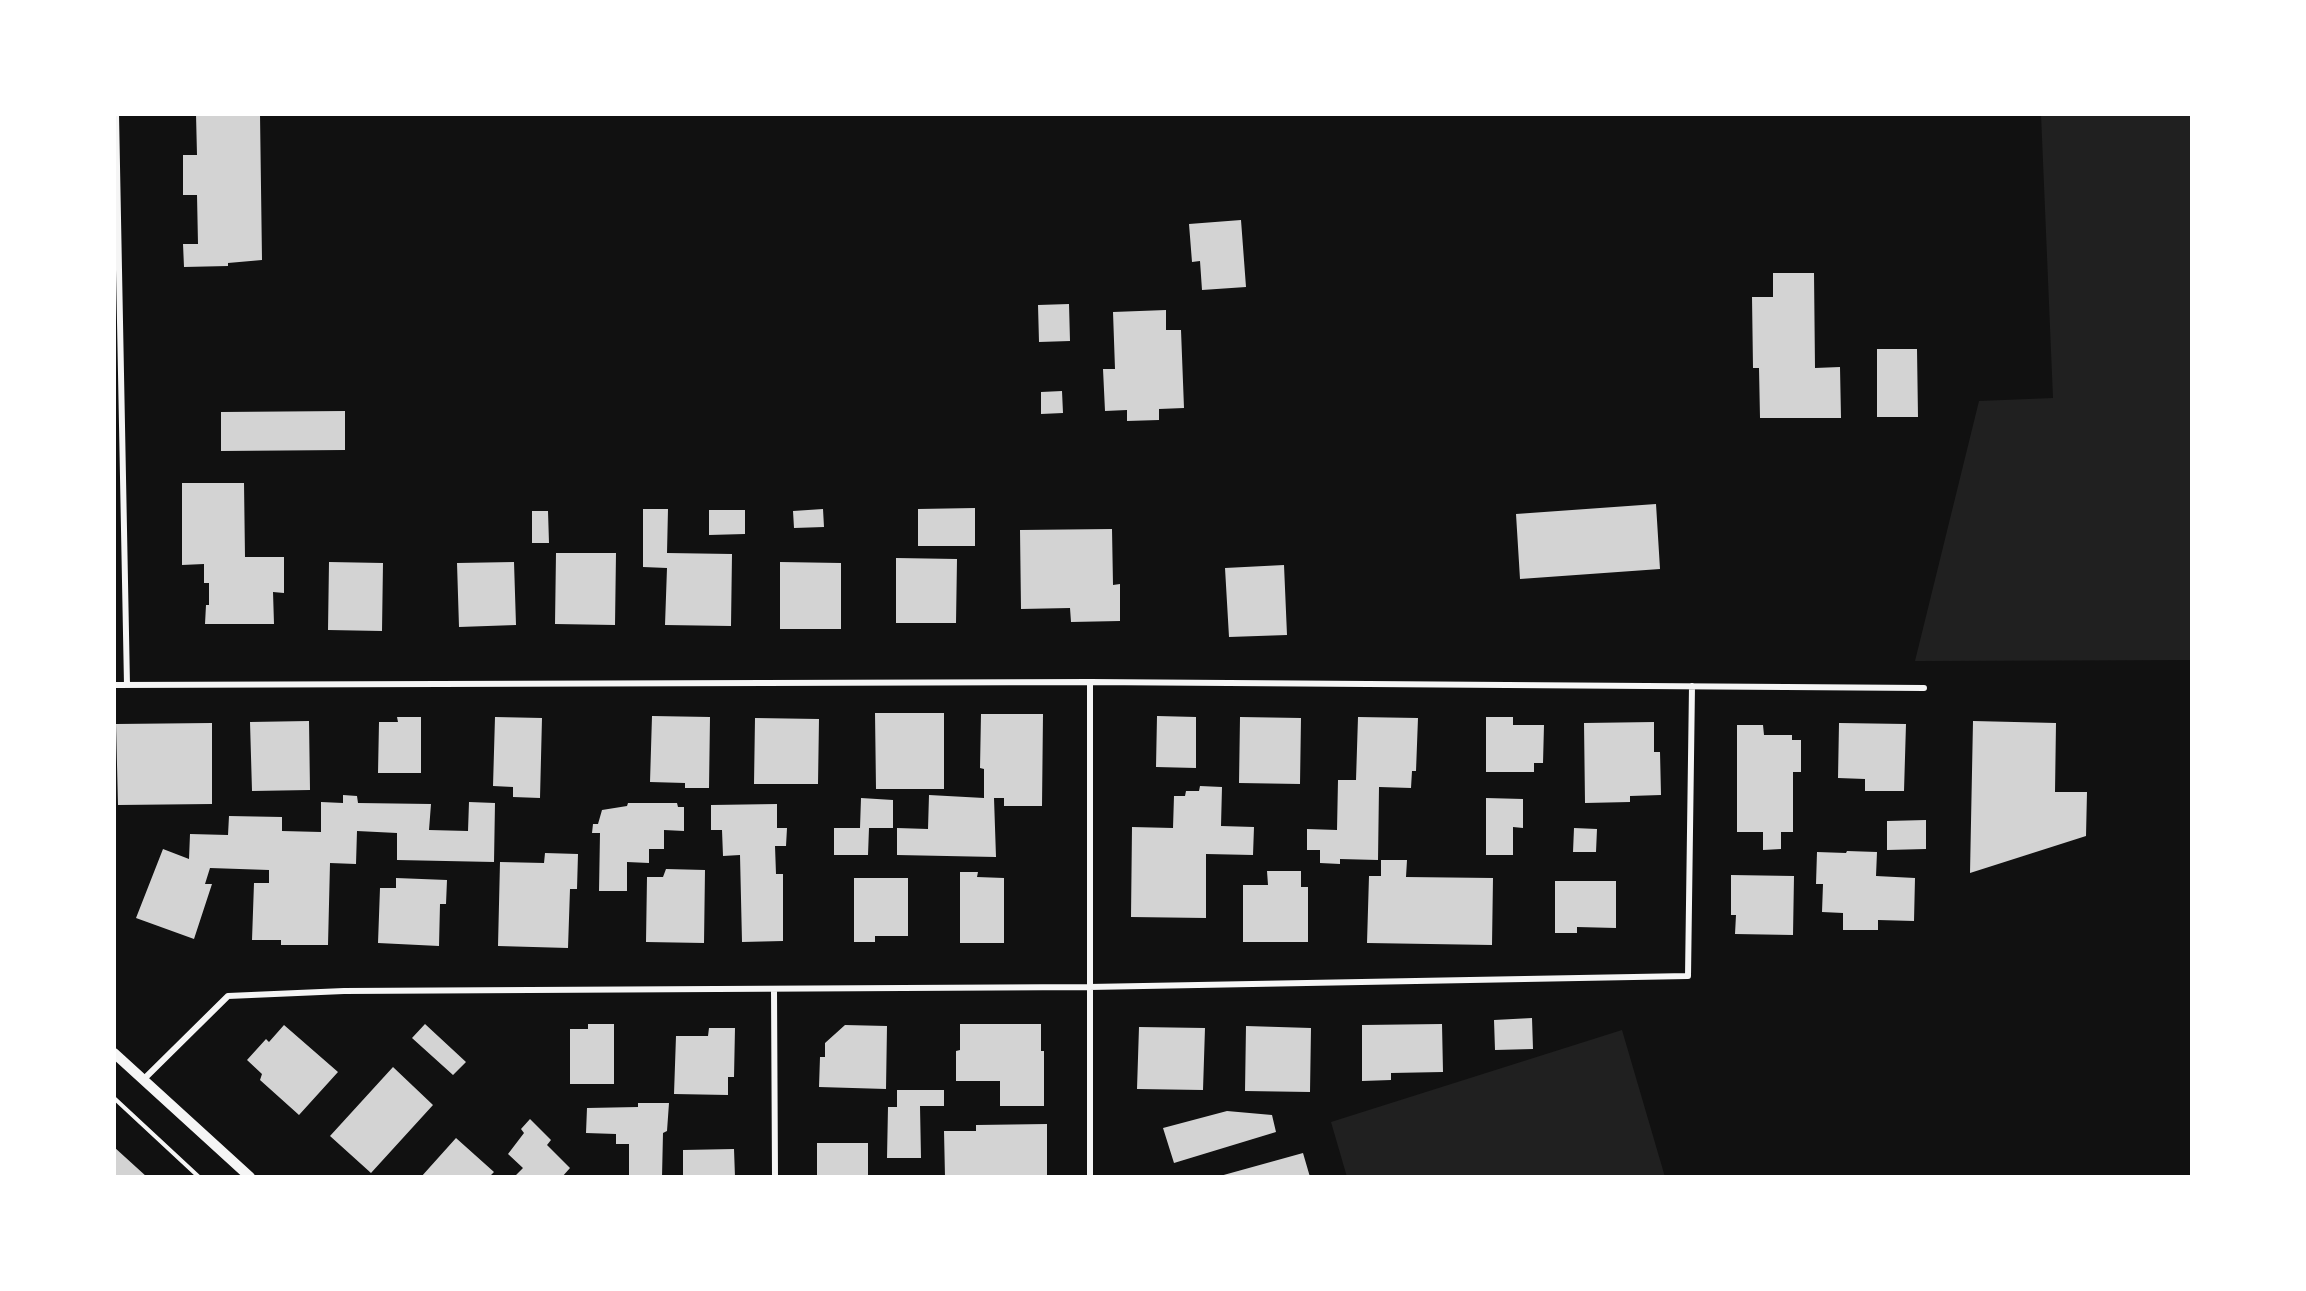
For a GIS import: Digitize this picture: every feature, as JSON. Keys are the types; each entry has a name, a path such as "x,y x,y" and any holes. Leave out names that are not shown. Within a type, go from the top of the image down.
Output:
{"street":[{"path":"116,114 127,685"},
{"path":"1089,682 1090,1177"},
{"path":"114,686 1089,682 1924,688"},
{"path":"144,1079 228,996 344,991 1089,987 1688,976 1692,686"},
{"path":"774,989 775,1177"},
{"path":"114,1053 249,1177"}],"path":[{"path":"114,1098 199,1177"}],"shaded area":[{"path":"2041,114 2192,114 2192,660 1915,661 1979,401 2053,398"},
{"path":"1622,1030 1665,1177 1347,1177 1331,1122"}],"building":[{"path":"196,114 260,114 262,260 228,263 228,266 184,267 183,244 198,244 197,195 183,195 183,155 197,155"},
{"path":"1241,220 1246,287 1202,290 1200,261 1192,262 1189,224"},
{"path":"1773,273 1814,273 1815,368 1840,367 1841,418 1760,418 1759,368 1753,368 1752,297 1773,297"},
{"path":"1069,304 1070,341 1039,342 1038,305"},
{"path":"1166,310 1166,330 1181,330 1184,408 1159,409 1159,420 1127,421 1127,410 1105,411 1103,369 1115,369 1113,312"},
{"path":"1877,349 1917,349 1918,417 1877,417"},
{"path":"1062,391 1063,413 1041,414 1041,392"},
{"path":"345,411 345,450 221,451 221,412"},
{"path":"182,483 244,483 245,557 284,557 284,593 273,592 274,624 205,624 206,605 209,605 209,583 204,583 204,564 182,565"},
{"path":"1656,504 1660,569 1520,579 1516,514"},
{"path":"975,508 975,546 918,546 918,509"},
{"path":"643,509 668,509 667,553 732,554 731,626 665,625 667,568 643,567"},
{"path":"823,509 824,527 794,528 793,511"},
{"path":"709,510 745,510 745,534 709,535"},
{"path":"532,511 548,511 549,543 532,543"},
{"path":"1112,529 1113,585 1120,584 1120,621 1071,622 1070,608 1021,609 1020,530"},
{"path":"556,553 616,553 615,625 555,624"},
{"path":"896,558 957,559 956,623 896,623"},
{"path":"329,562 383,563 382,631 328,630"},
{"path":"514,562 516,625 459,627 457,563"},
{"path":"780,562 841,563 841,629 780,629"},
{"path":"1284,565 1287,635 1229,637 1225,568"},
{"path":"875,713 944,713 944,789 876,789"},
{"path":"981,714 1043,714 1042,806 1004,806 1004,798 994,798 996,857 897,855 897,828 928,829 929,795 984,798 984,769 980,768"},
{"path":"652,716 710,717 709,788 685,788 685,783 650,782"},
{"path":"1157,716 1196,717 1196,768 1156,767"},
{"path":"397,717 421,717 421,773 378,773 379,722 398,722"},
{"path":"495,717 542,718 540,798 513,797 513,787 493,786"},
{"path":"1240,717 1301,718 1300,784 1239,783"},
{"path":"1358,717 1418,718 1416,771 1412,771 1411,788 1379,787 1378,860 1340,859 1340,864 1320,863 1320,850 1307,850 1307,829 1337,830 1338,780 1356,780"},
{"path":"1486,717 1513,717 1513,725 1544,725 1543,763 1534,763 1534,772 1486,772"},
{"path":"755,718 819,719 818,784 754,784"},
{"path":"309,721 310,790 252,791 250,722"},
{"path":"1973,721 2056,723 2055,792 2087,792 2086,836 1970,873"},
{"path":"1654,722 1654,752 1660,752 1661,795 1630,796 1630,802 1585,803 1584,723"},
{"path":"212,723 212,804 118,805 116,724"},
{"path":"1839,723 1906,724 1904,791 1865,791 1865,779 1838,778"},
{"path":"1737,725 1763,725 1764,735 1792,735 1792,740 1801,740 1801,772 1793,772 1793,832 1781,832 1781,849 1763,850 1763,832 1737,832"},
{"path":"1200,786 1222,787 1221,826 1254,827 1253,855 1206,854 1206,918 1131,917 1132,827 1173,828 1174,796 1185,796 1186,791 1199,791"},
{"path":"343,795 357,796 358,803 431,804 429,830 468,831 469,802 495,803 494,862 397,860 397,833 357,831 356,864 330,863 328,945 281,945 281,940 252,940 254,883 269,883 269,870 210,868 205,884 212,884 194,939 136,918 163,849 189,859 190,834 228,835 229,816 282,817 282,831 321,832 321,802 343,803"},
{"path":"861,798 893,800 893,828 869,828 868,855 834,855 834,828 860,828"},
{"path":"1486,798 1523,799 1523,828 1513,827 1513,855 1486,855"},
{"path":"628,803 677,803 678,807 684,807 684,831 664,830 664,849 649,849 649,863 627,862 627,891 599,891 600,833 592,833 593,824 598,824 602,810 627,806"},
{"path":"777,804 777,828 787,828 786,846 775,846 776,874 783,874 783,941 742,942 740,855 723,856 722,830 711,830 711,805"},
{"path":"1926,820 1926,849 1887,850 1887,821"},
{"path":"1574,828 1597,829 1596,852 1573,852"},
{"path":"1847,851 1877,852 1876,876 1915,878 1914,921 1878,920 1878,930 1843,930 1843,913 1822,912 1823,884 1816,884 1817,852 1846,853"},
{"path":"545,853 578,854 577,889 570,889 568,948 498,946 500,862 544,863"},
{"path":"1381,860 1407,860 1406,877 1493,878 1492,945 1367,943 1369,876 1381,876"},
{"path":"666,869 705,870 704,943 646,942 647,877 663,877"},
{"path":"1267,871 1301,871 1301,887 1308,887 1308,942 1243,942 1243,885 1268,885"},
{"path":"960,872 978,872 977,877 1004,878 1004,943 960,943"},
{"path":"1731,875 1794,876 1793,935 1735,934 1736,915 1731,915"},
{"path":"396,878 447,880 446,904 440,904 439,946 378,943 380,888 396,888"},
{"path":"854,878 908,878 908,936 875,936 875,942 854,942"},
{"path":"1555,881 1616,881 1616,928 1577,927 1577,933 1555,933"},
{"path":"1532,1018 1533,1049 1495,1050 1494,1020"},
{"path":"425,1024 466,1062 453,1075 412,1038"},
{"path":"588,1024 614,1024 614,1084 570,1084 570,1029 588,1029"},
{"path":"960,1024 1041,1024 1041,1051 1044,1051 1044,1106 1000,1106 1000,1081 956,1081 956,1051 960,1050"},
{"path":"1442,1024 1443,1072 1391,1073 1391,1080 1362,1081 1362,1025"},
{"path":"284,1025 338,1072 299,1115 260,1080 262,1074 247,1060 266,1039 269,1042"},
{"path":"845,1025 887,1026 886,1089 819,1087 820,1057 825,1057 825,1043"},
{"path":"1246,1026 1311,1028 1310,1092 1245,1091"},
{"path":"1139,1027 1205,1028 1203,1090 1137,1089"},
{"path":"709,1028 735,1028 734,1077 728,1077 728,1095 674,1094 676,1036 708,1036"},
{"path":"393,1067 433,1105 371,1173 330,1136"},
{"path":"897,1090 944,1090 944,1106 920,1106 921,1158 887,1158 888,1107 897,1107"},
{"path":"638,1103 669,1103 667,1131 663,1133 662,1177 629,1175 629,1144 616,1144 616,1134 586,1133 587,1108 638,1107"},
{"path":"1227,1111 1272,1115 1276,1132 1174,1163 1163,1128"},
{"path":"530,1119 551,1140 547,1145 570,1168 562,1177 514,1177 523,1168 508,1154 524,1133 521,1129"},
{"path":"1047,1124 1047,1177 945,1177 944,1131 976,1131 976,1125"},
{"path":"456,1138 494,1172 489,1177 421,1177"},
{"path":"817,1143 868,1143 868,1177 817,1177"},
{"path":"114,1147 147,1177 114,1177"},
{"path":"734,1149 735,1177 683,1177 683,1150"},
{"path":"1303,1153 1310,1177 1220,1177 1220,1176"}]}
